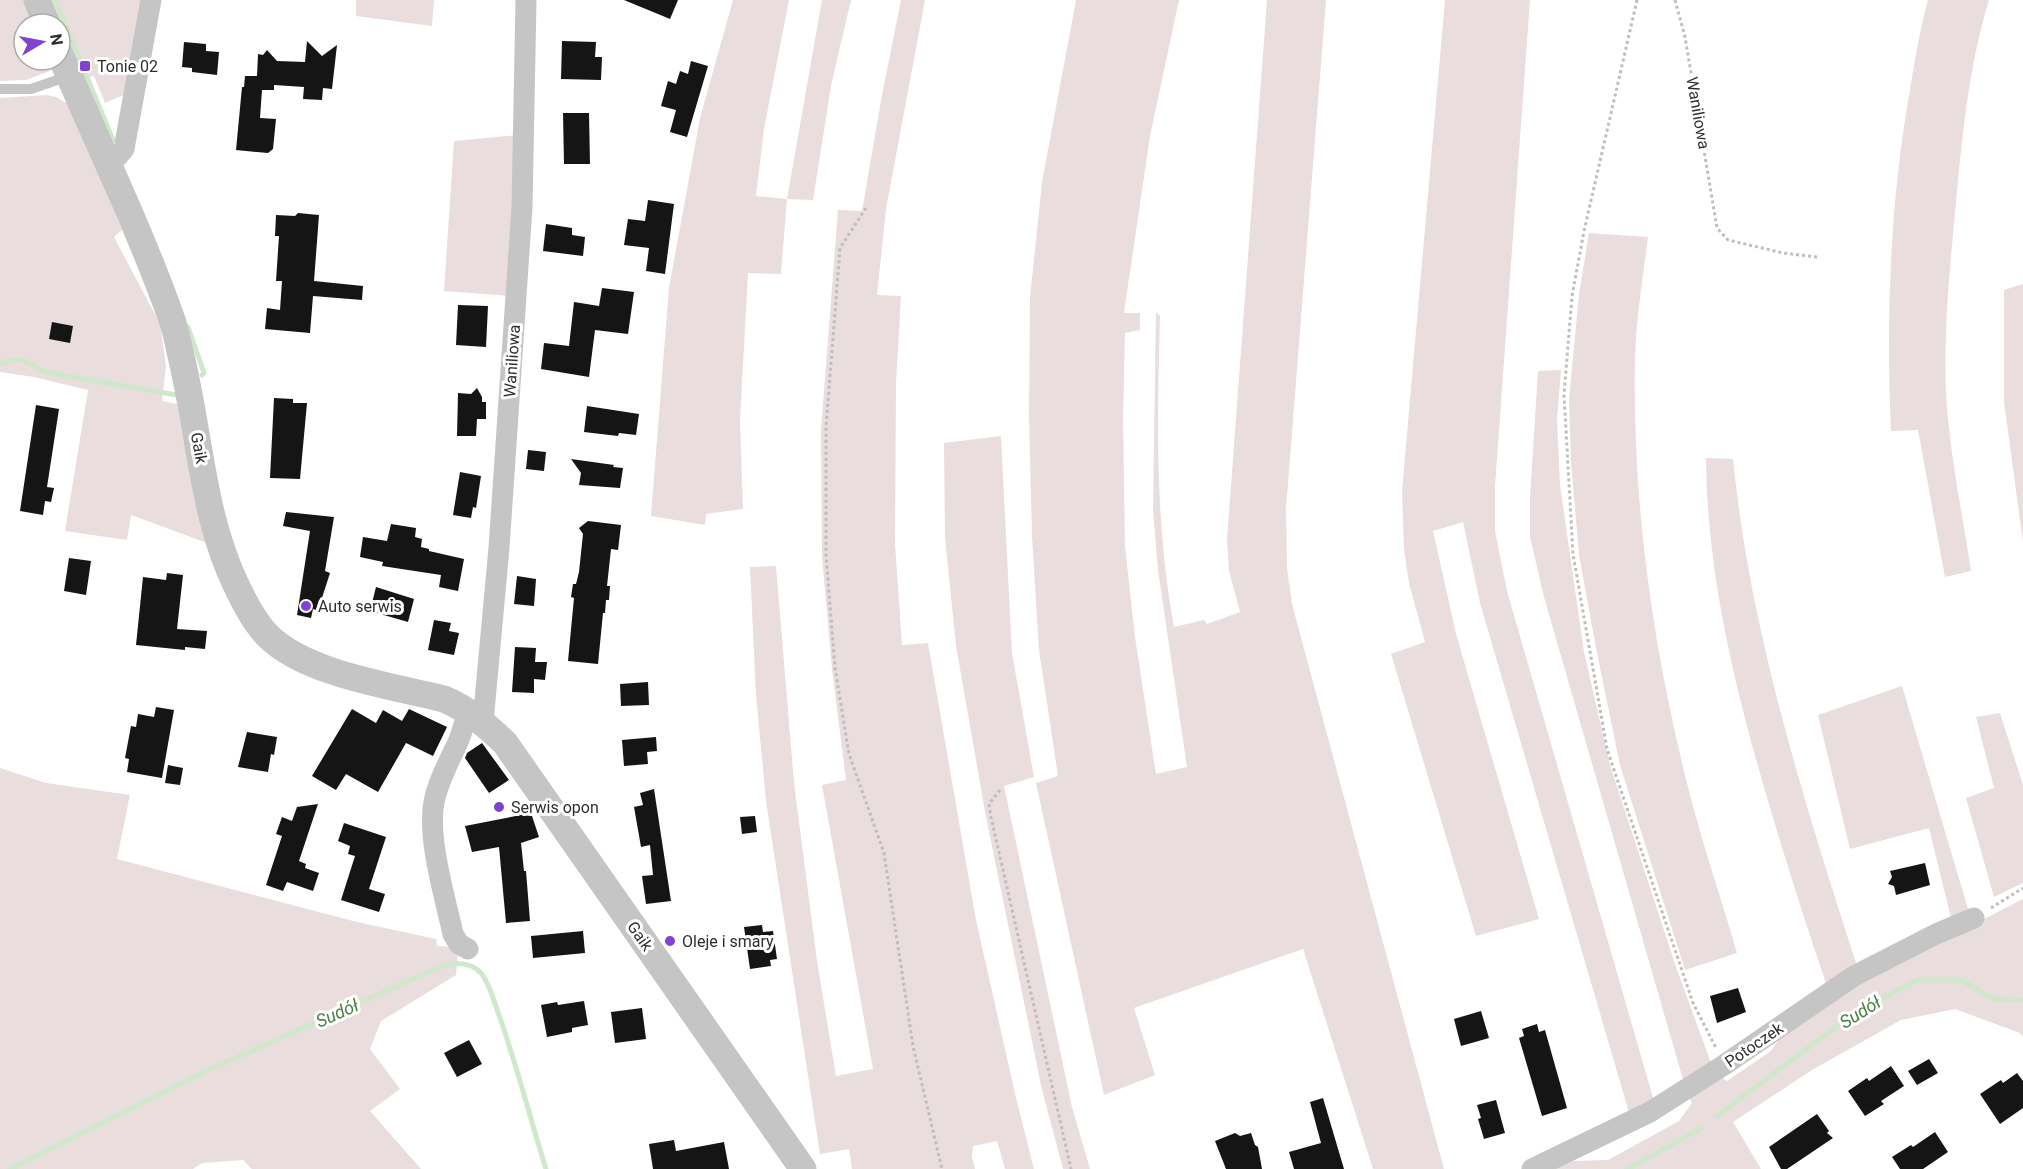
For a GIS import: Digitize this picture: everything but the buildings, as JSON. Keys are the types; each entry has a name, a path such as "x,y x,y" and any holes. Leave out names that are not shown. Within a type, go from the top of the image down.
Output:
{"street":[{"path":"108,167 124,149 151,0"},
{"name":"Waniliowa","path":"476,717 499,549 521,218 526,0"},
{"name":"Gaik","path":"68,72 134,222 172,319 186,374 208,501 224,557 248,610 268,636 304,660 332,670 444,699 476,717 505,743 803,1169"},
{"path":"468,950 459,944 453,934 437,857 433,803 443,772 459,740 476,717"},
{"name":"Potoczek","path":"1532,1169 1650,1112 1724,1065 1854,976 1936,934 1974,918"}],"lane":[{"path":"0,90 31,89 55,72"}],"path":[{"path":"1637,0 1584,231 1572,296 1564,395 1573,554 1607,749 1693,1003 1724,1065"},
{"name":"Waniliowa","path":"1675,0 1685,37 1718,228 1728,240 1783,253 1818,256"},
{"path":"866,208 840,248 826,427 826,555 834,657 849,754 884,853 914,1046 942,1169"},
{"path":"1000,790 989,804 990,817 1071,1169"},
{"path":"1974,918 2023,888"}],"shaded area":[{"path":"0,0 26,0 31,12 12,12 12,72 47,72 26,80 0,81"},
{"path":"52,0 147,0 128,93 105,103 94,76 84,78 72,49 72,12 57,12"},
{"path":"356,0 434,0 432,26 356,16"},
{"path":"733,0 789,0 764,129 756,196 787,199 781,274 748,273 740,420 743,509 706,514 705,525 651,516 669,288 700,118"},
{"path":"822,0 851,0 831,86 813,200 787,199"},
{"path":"901,0 925,0 886,209 877,295 901,296 896,383 895,544 902,645 928,643 976,920 1034,1169 1005,1169 997,1141 973,1146 972,1157 975,1169 852,1169 849,1149 820,1154 766,801 756,695 750,567 776,566 794,783 817,961 836,1076 873,1069 822,785 846,780 832,669 822,556 821,430 838,210 862,211"},
{"path":"1076,0 1179,0 1150,136 1124,313 1140,313 1140,330 1125,333 1123,419 1125,546 1135,637 1156,774 1187,767 1158,570 1153,510 1156,312 1160,316 1158,434 1160,511 1174,627 1204,620 1207,624 1240,612 1229,571 1227,540 1267,0 1326,0 1286,509 1287,568 1292,604 1444,1169 1373,1169 1303,949 1134,1008 1155,1075 1104,1095 1036,783 1058,776 1039,650 1032,536 1029,416 1030,298 1042,182"},
{"path":"1445,0 1530,0 1495,486 1495,531 1507,591 1654,1101 1630,1116 1480,603 1463,522 1433,531 1456,634 1539,919 1476,936 1391,654 1425,642 1409,583 1404,549 1402,491"},
{"path":"1928,0 1989,0 1975,55 1966,111 1946,326 1949,428 1971,571 1945,577 1918,430 1891,431 1889,345 1894,217 1903,132"},
{"path":"47,95 70,105 122,230 114,237 160,324 166,366 162,401 177,404 194,499 207,543 131,515 127,540 65,531 88,390 34,377 0,372 0,98"},
{"path":"519,135 510,296 444,291 454,141"},
{"path":"1589,233 1648,237 1638,313 1635,359 1637,467 1647,575 1665,682 1688,787 1737,953 1685,970 1620,765 1579,555 1571,462 1569,400 1579,294"},
{"path":"2023,284 2023,542 2004,402 2004,290"},
{"path":"1561,370 1557,420 1560,485 1584,652 1610,765 1675,964 1711,1063 1684,1083 1544,597 1530,537 1530,497 1538,371"},
{"path":"1001,436 1012,653 1034,777 1004,786 1072,1107 1090,1169 1063,1169 1042,1090 986,817 956,646 945,538 944,443"},
{"path":"1706,458 1733,459 1752,588 1781,716 1857,966 1827,986 1773,818 1733,670 1711,544"},
{"path":"1902,686 1968,909 1951,918 1929,828 1850,849 1818,715"},
{"path":"2000,713 2023,785 2023,883 1994,897 1966,798 1994,788 1976,717"},
{"path":"0,768 46,783 130,795 117,859 357,922 436,939 437,946 451,947 458,952 456,975 381,1021 370,1049 400,1089 370,1111 421,1169 252,1169 243,1160 202,1163 193,1169 0,1169"},
{"path":"2023,899 2023,1037 2020,1033 1955,1009 1901,1020 1812,1070 1733,1122 1761,1169 1551,1169 1571,1161 1608,1160 1679,1121 1692,1103 1687,1095 1719,1076 1727,1081 1771,1051 1780,1038 1832,997"}],"waterway":[{"path":"55,0 113,140"},
{"path":"188,327 204,373 202,375"},
{"path":"0,364 22,360 49,373 177,395"},
{"name":"Sudół","path":"10,1169 206,1071 442,966 457,964 477,969 489,988 512,1053 546,1169"},
{"name":"Sudół","path":"1717,1116 1857,1011 1917,980 1961,980 1993,999 2023,1000"},
{"name":"Sudół","path":"1627,1169 1702,1128"}],"place":[{"name":"Tonie 02","path":"85,66"},
{"name":"Auto serwis","path":"306,606"},
{"name":"Serwis opon","path":"499,807"},
{"name":"Oleje i smary","path":"670,941"}]}
